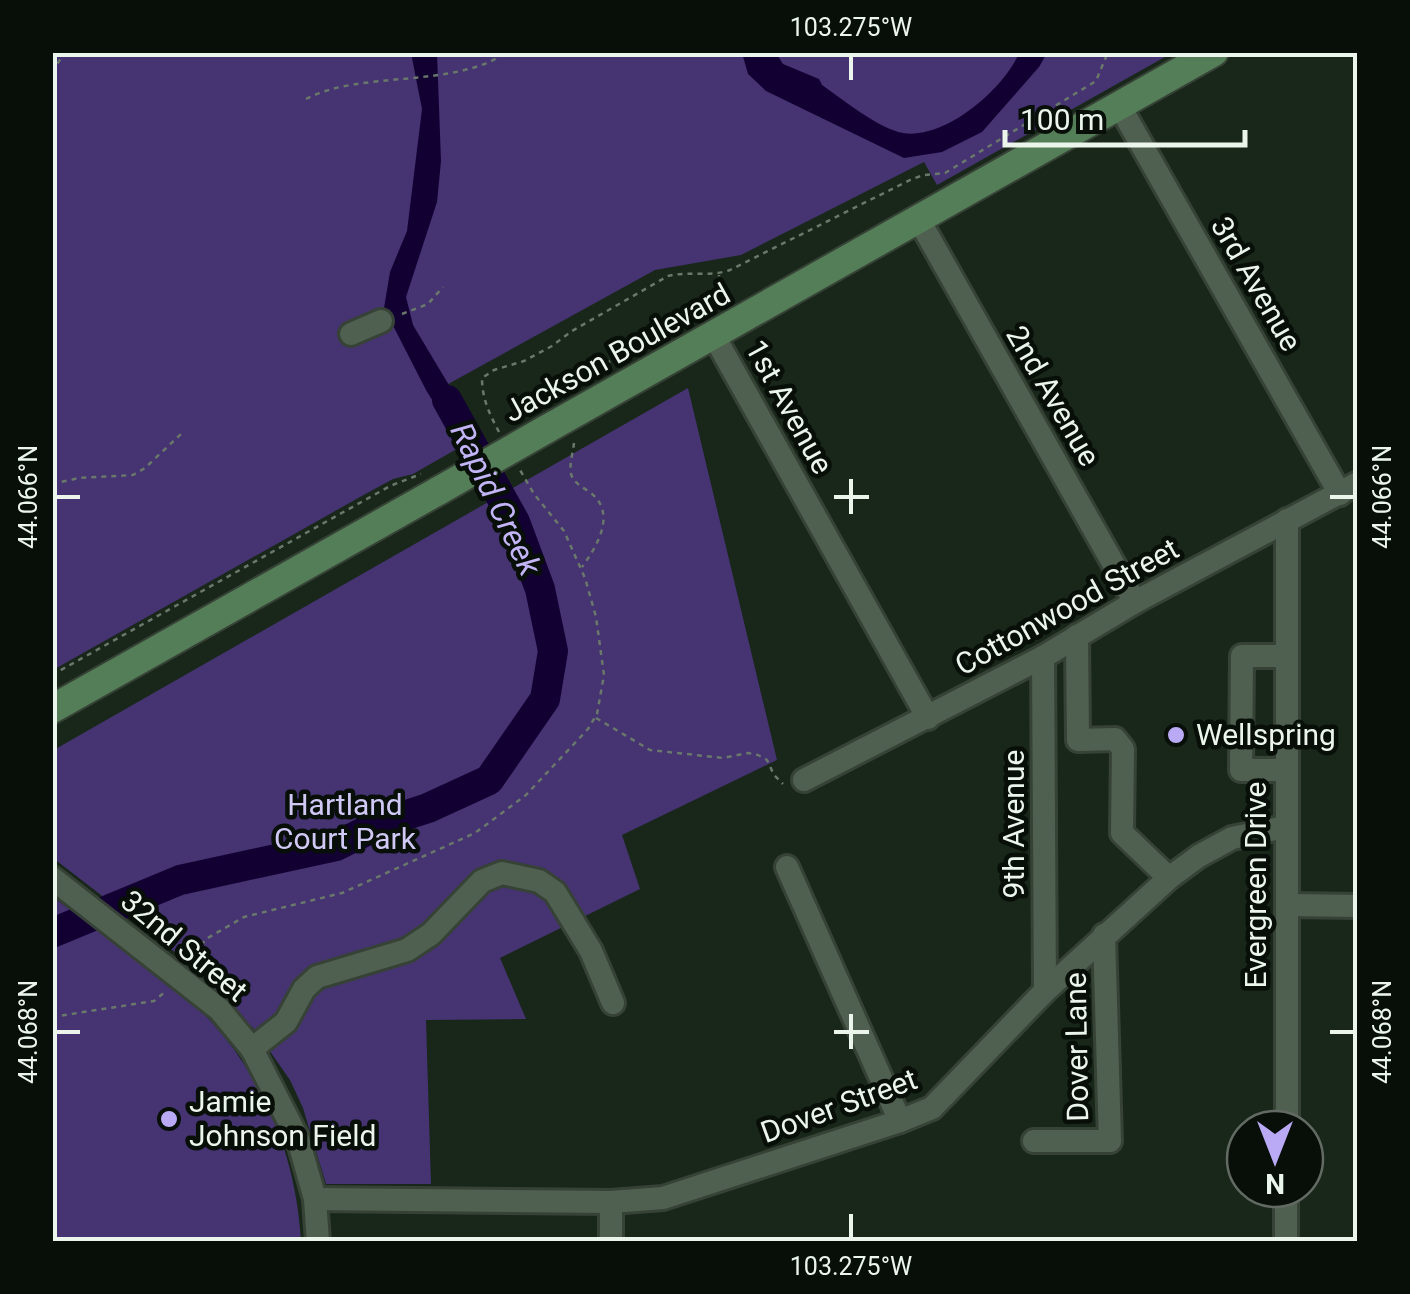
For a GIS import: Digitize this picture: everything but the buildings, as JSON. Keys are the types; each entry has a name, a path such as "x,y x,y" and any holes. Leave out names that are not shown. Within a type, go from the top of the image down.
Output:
{"main road":[{"name":"Jackson Boulevard","path":"52,709 540,421 714,336 1214,52"}],"street":[{"name":"3rd Avenue","path":"1119,105 1349,488"},
{"name":"2nd Avenue","path":"919,220 1135,602"},
{"path":"351,334 382,321"},
{"name":"1st Avenue","path":"714,336 928,718"},
{"name":"Cottonwood Street","path":"804,780 1042,657 1135,602 1349,488"},
{"name":"Evergreen Drive","path":"1286,1109 1288,520"},
{"path":"1077,636 1078,740 1115,740 1123,749 1122,832 1169,878"},
{"path":"1286,656 1242,656 1241,770 1286,770"},
{"name":"9th Avenue","path":"1042,657 1045,991"},
{"name":"Dover Street","path":"315,1200 611,1202 664,1198 900,1121 932,1108 1045,991 1169,878 1232,838 1285,827"},
{"path":"787,866 900,1121"},
{"path":"252,1049 286,1022 304,989 317,977 407,950 431,934 482,881 502,873 539,881 555,892 591,950 613,1003"},
{"name":"32nd Street","path":"54,879 219,1009 252,1049 298,1139 315,1200 318,1242"},
{"path":"1288,905 1358,906"},
{"name":"Dover Lane","path":"1034,1141 1110,1141 1104,934"},
{"path":"611,1202 611,1242"},
{"path":"1286,1209 1286,1242"}],"path":[{"path":"52,72 65,52"},
{"path":"306,99 340,87 462,70 497,60 507,52"},
{"path":"735,55 742,52"},
{"path":"500,434 487,409 482,378 494,370 552,346 668,276 682,272 719,274 912,180 945,173 1096,81 1108,52"},
{"path":"540,421 552,394 727,294 719,274"},
{"path":"382,321 420,308 442,287"},
{"path":"52,484 79,478 125,477 139,472 180,434"},
{"path":"574,443 570,471 574,480 594,496 603,516 601,540 582,568"},
{"path":"52,1017 160,998 206,939 231,923 262,911 342,893 475,833 526,796 576,744 594,717 604,675 602,653 582,568 564,531 534,494 517,464"},
{"path":"52,675 390,486 436,480"},
{"path":"594,717 650,750 724,758 748,752 767,760 783,784 793,786 804,780"}],"green space":[{"path":"1172,53 937,185 924,162 741,255 655,270 441,388 469,442 413,474 393,479 360,497 53,670 52,56"},
{"name":"Hartland Court Park","path":"688,388 777,760 622,835 640,889 500,958 526,1019 426,1020 431,1184 326,1184 303,1108 290,1080 255,1030 193,966 53,858 52,751"},
{"path":"53,897 188,998 244,1064 284,1148 301,1241 53,1241"}],"shaded area":[{"path":"411,53 437,53 441,161 437,202 406,297 413,325 477,432 458,442 384,308 390,272 407,231 422,109"},
{"path":"742,53 776,53 783,64 819,79 872,120 903,133 919,133 937,129 971,109 1000,82 1019,53 1047,53 982,132 942,152 904,158 766,91 748,74"}],"waterway":[{"name":"Rapid Creek","path":"52,933 180,880 336,846 489,780 545,699 553,651 540,589 515,522 447,400"}],"place":[{"name":"Wellspring","path":"1176,735"},
{"name":"Jamie Johnson Field","path":"169,1119"}]}
